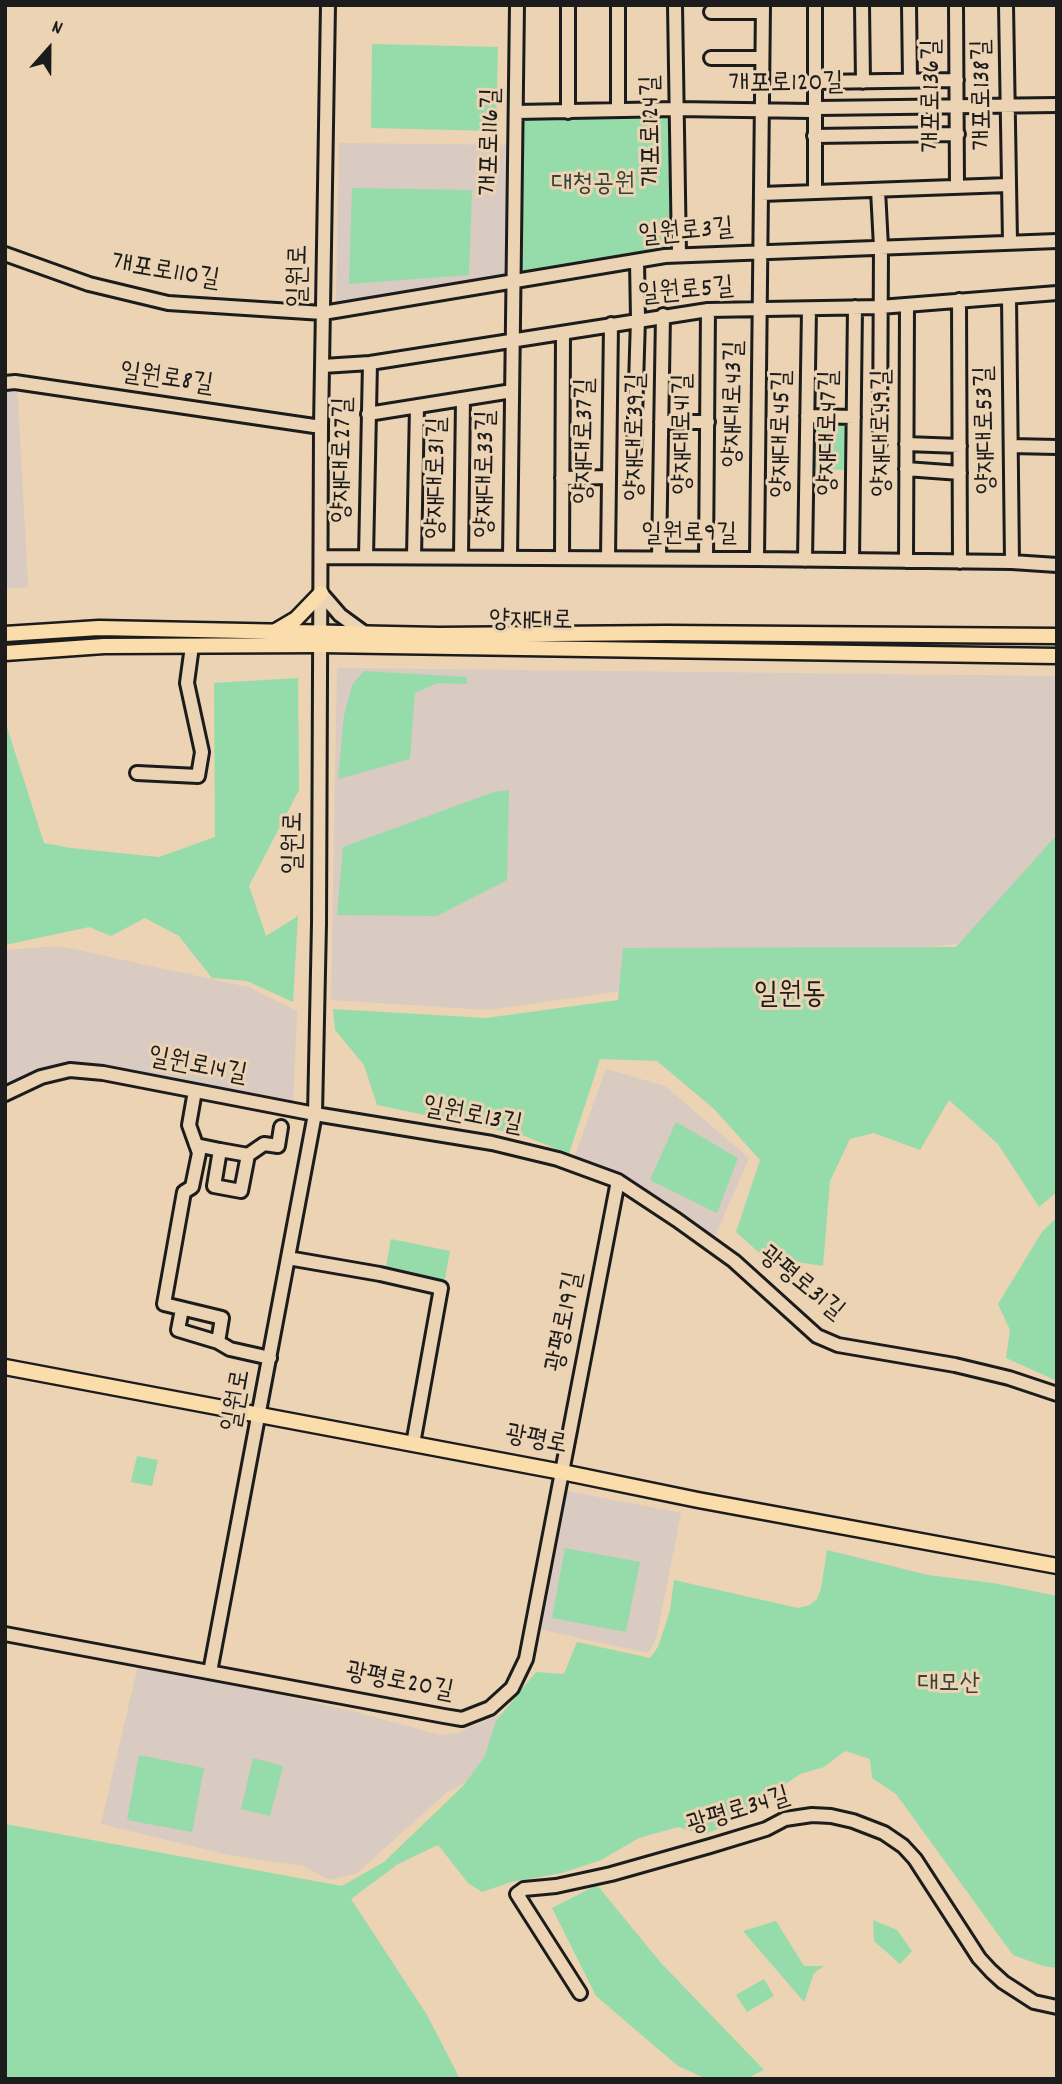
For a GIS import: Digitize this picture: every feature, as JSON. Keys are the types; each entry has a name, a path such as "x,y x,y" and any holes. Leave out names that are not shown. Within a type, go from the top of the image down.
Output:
{"main road":[{"path":"274,632 296,618 321,593"},
{"name":"양재대로","path":"5,634 99,628 274,632 321,639 1057,656"},
{"name":"양재대로","path":"5,653 104,646 192,646 366,634 1057,636"},
{"name":"광평로","path":"5,1367 1057,1566"}],"street":[{"name":"일원로","path":"211,1672 315,1114 328,5"},
{"name":"개포로116길","path":"513,280 517,5"},
{"path":"568,5 568,111"},
{"path":"618,5 618,110"},
{"name":"개포로124길","path":"675,5 679,255"},
{"path":"815,191 813,110 816,5"},
{"path":"862,5 863,82"},
{"path":"909,5 910,80"},
{"name":"개포로136길","path":"956,5 957,186"},
{"name":"개포로138길","path":"1006,5 1010,242"},
{"path":"710,12 763,9"},
{"name":"양재대로43길","path":"757,559 763,9"},
{"path":"711,58 762,58"},
{"path":"815,82 957,80"},
{"name":"개포로120길","path":"516,113 1057,105"},
{"path":"814,136 958,134"},
{"name":"개포로138길","path":"761,194 1009,185"},
{"path":"878,190 881,247 880,443"},
{"name":"일원로3길","path":"323,313 679,255 1057,241"},
{"name":"개포로110길","path":"5,254 89,284 167,303 323,313"},
{"path":"634,450 637,261"},
{"name":"양재대로33길","path":"510,558 513,280"},
{"name":"일원로5길","path":"323,366 370,363 708,310 880,307 1057,293"},
{"name":"양재대로53길","path":"1009,297 1012,562"},
{"path":"959,300 960,562"},
{"name":"양재대로49길","path":"906,561 907,305"},
{"name":"양재대로47길","path":"852,560 855,307"},
{"name":"양재대로45길","path":"806,559 809,309"},
{"name":"양재대로41길","path":"706,559 708,310"},
{"name":"양재대로39길","path":"659,558 663,316"},
{"name":"양재대로37길","path":"608,558 611,324"},
{"path":"562,558 563,333"},
{"name":"양재대로27길","path":"366,557 370,363"},
{"name":"일원로8길","path":"5,383 15,382 321,427"},
{"name":"양재대로33길","path":"368,414 512,391"},
{"name":"양재대로31길","path":"461,557 463,399"},
{"path":"414,557 417,407"},
{"path":"807,416 854,417"},
{"path":"661,422 708,422"},
{"path":"906,444 960,446"},
{"path":"1010,446 1057,447"},
{"path":"906,469 960,473"},
{"path":"562,478 609,477"},
{"name":"일원로9길","path":"321,557 806,559 1057,565"},
{"path":"321,593 340,615 366,634"},
{"path":"137,773 198,776 202,752 187,683 192,646"},
{"name":"일원로14길","path":"5,1094 41,1077 70,1070 103,1073 315,1114"},
{"path":"195,1091 189,1125 199,1153 192,1187 184,1192 164,1304 222,1318 218,1342"},
{"name":"일원로13길","path":"315,1114 492,1143 558,1158 618,1181"},
{"path":"220,1150 214,1186 241,1191 248,1155 264,1144 278,1146 281,1127"},
{"path":"197,1146 248,1155"},
{"name":"광평로31길","path":"618,1181 734,1261 817,1336 838,1345 955,1365 1009,1378 1057,1394"},
{"name":"광평로19길","path":"562,1472 618,1181"},
{"path":"288,1258 441,1288 413,1444"},
{"path":"182,1308 178,1330 218,1342 230,1349 270,1357"},
{"name":"광평로20길","path":"5,1634 462,1719 490,1709 512,1688 526,1659 562,1472"},
{"name":"광평로34길","path":"580,1993 517,1894 524,1889 556,1886 611,1874 766,1829 785,1819 812,1815 853,1821 884,1833 903,1846 915,1859 990,1971 1034,2002 1057,2007"}],"shaded area":[{"path":"339,143 511,145 508,275 336,303"},
{"path":"17,383 28,587 5,589 5,386"},
{"path":"337,668 1057,676 1057,934 938,946 488,1010 331,1000"},
{"path":"59,946 248,987 297,1011 293,1106 69,1062 5,1091 5,950"},
{"path":"606,1069 665,1086 749,1158 713,1241 573,1161"},
{"path":"562,1490 681,1513 656,1639 648,1653 539,1629"},
{"path":"138,1666 356,1712 440,1735 457,1733 501,1714 487,1757 466,1782 446,1793 357,1873 330,1880 303,1866 229,1855 101,1824"}],"green space":[{"path":"372,44 498,47 496,131 371,128"},
{"name":"대청공원","path":"673,113 673,246 521,272 521,116"},
{"path":"352,188 472,190 469,275 349,284"},
{"path":"808,418 852,419 851,470 807,469"},
{"path":"364,671 467,677 467,684 438,683 415,693 410,759 338,779 344,716 352,685"},
{"path":"298,678 299,790 249,886 266,936 298,916 293,1002 247,981 212,978 179,936 145,918 111,936 89,927 5,945 5,721 44,843 159,857 215,837 214,683"},
{"path":"509,790 507,880 437,916 337,915 343,847 494,792"},
{"path":"1054,838 1057,838 1057,1192 1039,1207 998,1144 949,1100 920,1150 874,1133 850,1139 830,1181 823,1266 764,1257 736,1232 760,1160 714,1109 657,1061 600,1059 569,1154 522,1135 377,1105 364,1065 335,1030 333,1009 486,1018 618,1000 623,948 956,947"},
{"path":"676,1122 738,1158 717,1213 650,1180"},
{"path":"1057,1217 1057,1381 1006,1358 1010,1330 998,1304 1042,1232"},
{"path":"391,1239 450,1251 444,1284 385,1272"},
{"path":"137,1456 158,1460 152,1486 131,1482"},
{"path":"565,1548 640,1562 626,1632 552,1618"},
{"name":"대모산","path":"827,1550 928,1575 993,1583 1057,1596 1057,1968 1013,1955 896,1794 872,1778 870,1759 845,1751 824,1767 800,1774 727,1825 703,1835 678,1827 639,1838 601,1860 562,1873 511,1882 482,1892 468,1883 438,1845 398,1864 351,1899 427,2015 460,2079 5,2079 5,1824 342,1886 384,1862 463,1786 485,1756 496,1721 536,1672 564,1674 577,1642 650,1658 658,1647 670,1611 674,1580 798,1608 810,1605 817,1599 821,1589"},
{"path":"139,1755 204,1768 192,1832 127,1820"},
{"path":"253,1758 283,1766 270,1816 241,1809"},
{"path":"597,1885 661,1963 764,2070 746,2079 707,2079 678,2066 596,1996 552,1908"},
{"path":"873,1920 897,1930 912,1951 900,1964 874,1941"},
{"path":"776,1921 804,1966 824,1966 814,1973 804,2002 743,1931"},
{"path":"764,1979 774,1996 747,2012 736,1995"}],"district":[{"name":"일원동","path":"790,998"}]}
